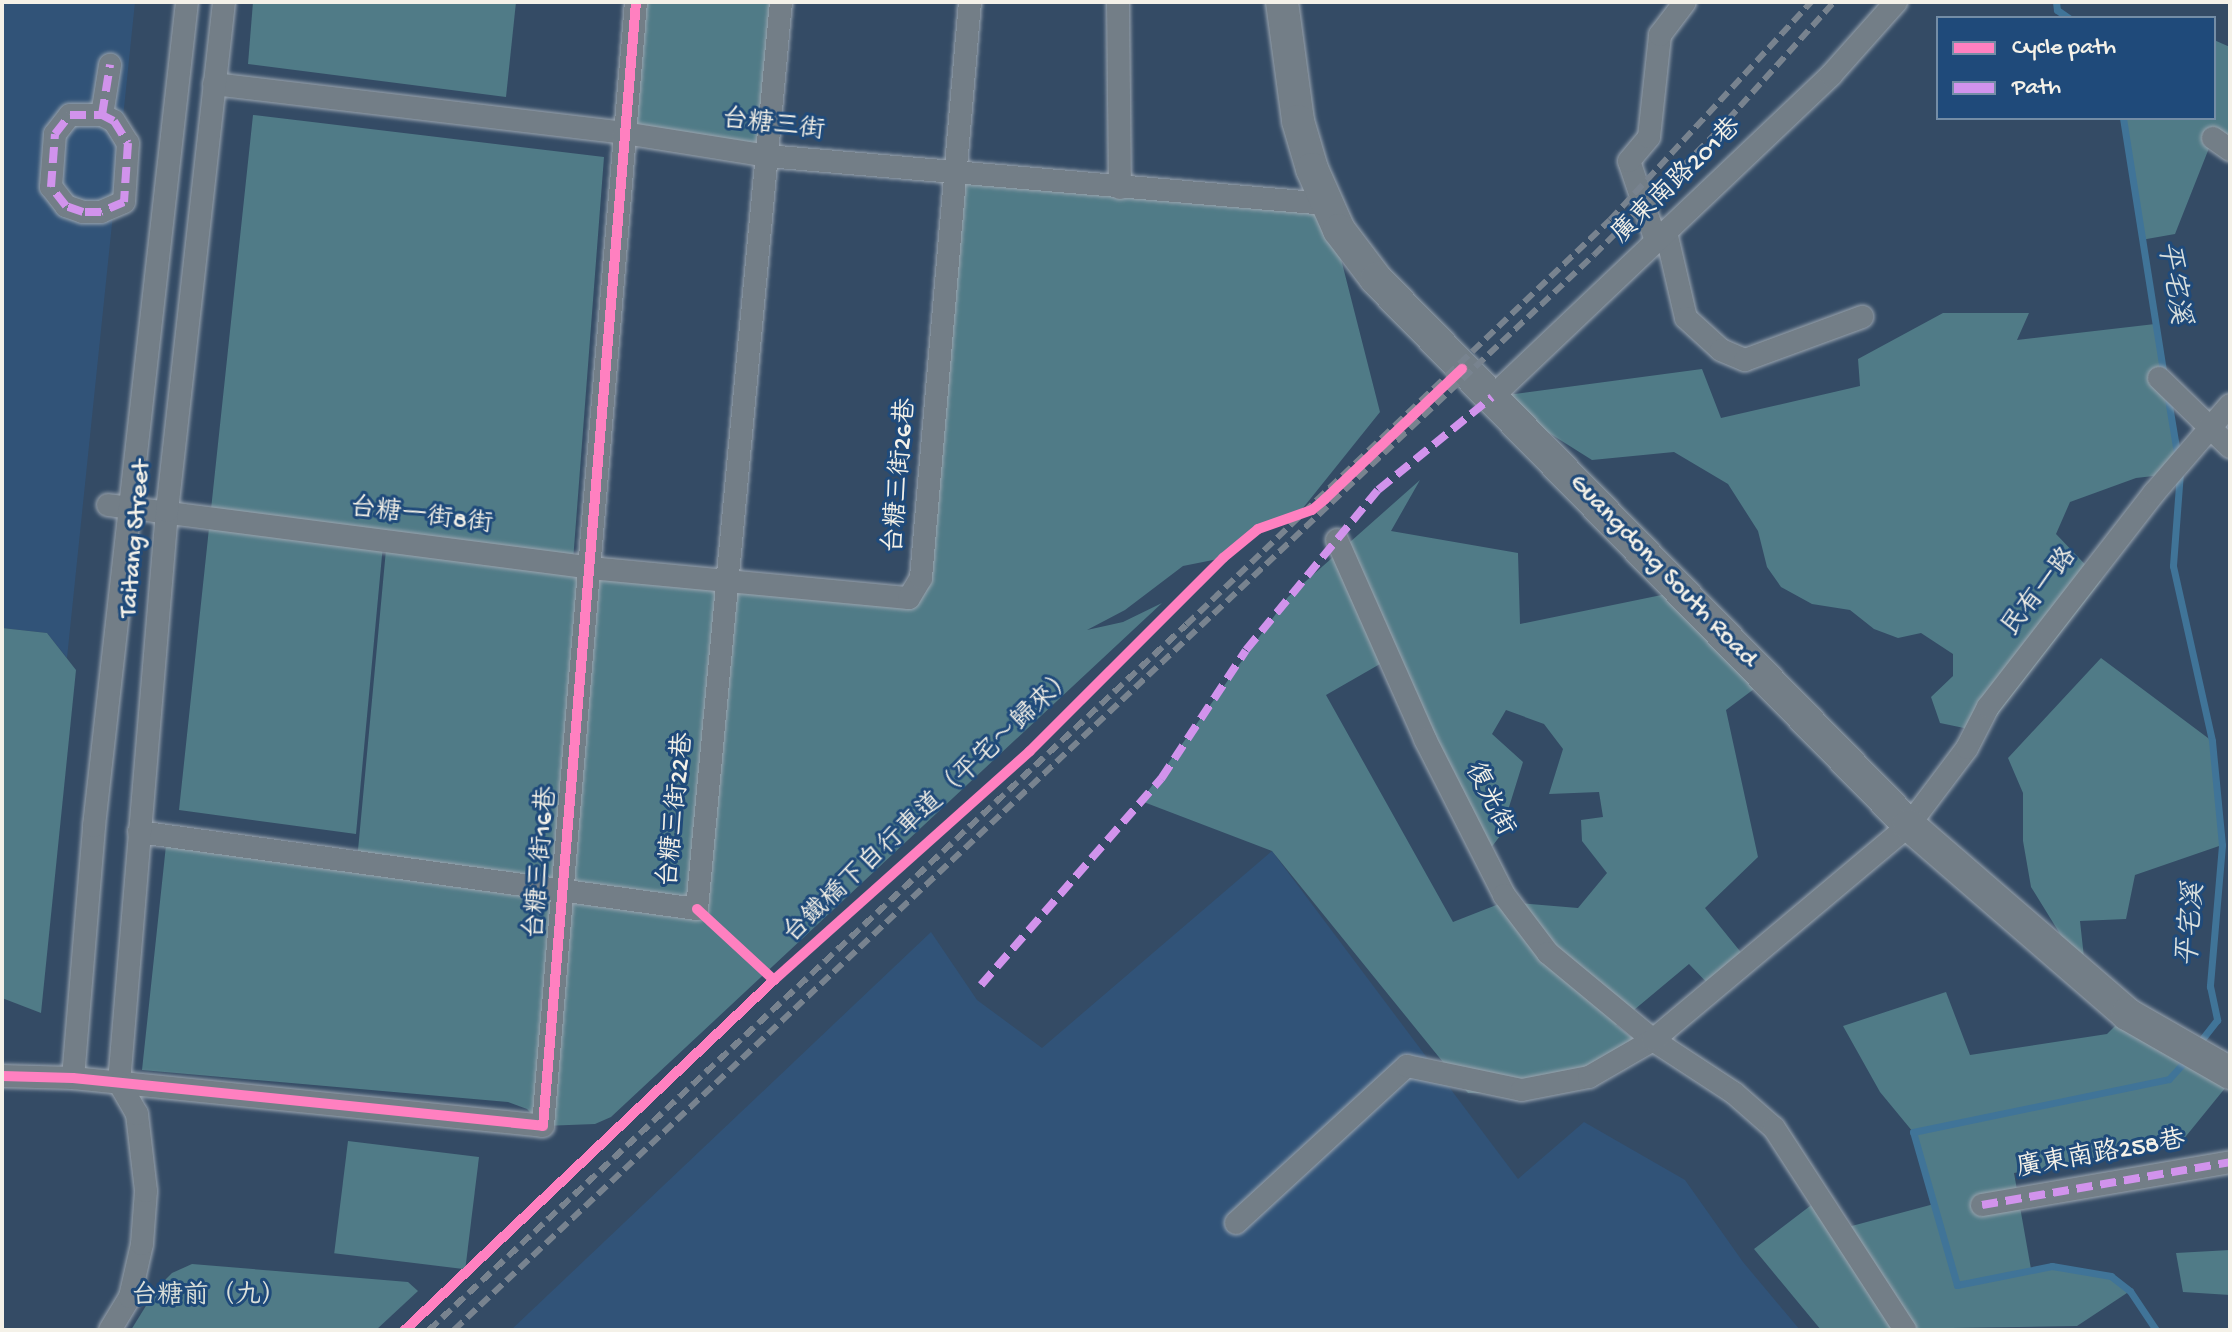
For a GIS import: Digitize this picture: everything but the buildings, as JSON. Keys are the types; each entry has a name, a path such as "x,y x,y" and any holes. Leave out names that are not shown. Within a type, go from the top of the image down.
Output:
{"street":[{"name":"Taitang Street","path":"73,1078 118,506 187,2"},
{"name":"Taitang Street","path":"119,1083 167,511 224,2"},
{"name":"台糖三街16巷","path":"2,1076 73,1078 543,1126 636,2"},
{"name":"台糖三街22巷","path":"139,832 697,909 781,2"},
{"path":"955,175 970,2"},
{"path":"1118,2 1120,188"},
{"name":"Guangdong South Road","path":"1282,2 1298,121 1339,230 1376,279 1909,825 2087,983 2191,1052 2230,1073"},
{"path":"1685,2 1660,35 1649,137 1629,161 1661,236 1686,318 1721,350 1745,360 1862,317"},
{"name":"廣東南路201巷","path":"1492,397 1831,75 1896,2"},
{"path":"102,115 110,65"},
{"name":"台糖三街","path":"214,84 624,133 767,156 955,175 1327,204"},
{"path":"70,115 102,115 114,121 128,143 124,202 101,212 83,212 66,206 51,187 55,134 70,115"},
{"name":"台糖三街26巷","path":"728,582 909,598 921,578 955,175"},
{"path":"2159,378 2209,431 2230,447"},
{"name":"民有一路","path":"1909,825 1967,748 1988,707 2154,493 2230,405"},
{"name":"台糖一街8街","path":"118,506 590,568 728,582"},
{"name":"復光街","path":"1337,540 1425,739 1504,895 1548,953 1653,1040 1734,1093 1774,1128 1905,1330"},
{"path":"1236,1223 1407,1066 1522,1090 1589,1077 1653,1040 1909,825"},
{"path":"110,1330 130,1297 142,1244 146,1191 137,1114 119,1083"},
{"name":"廣東南路258巷","path":"1982,1205 2230,1162"}],"shaded area":[{"path":"2,2 135,2 67,658 47,633 2,628"},
{"path":"1272,851 1518,1179 1584,1122 1685,1180 1743,1262 1800,1330 511,1330 931,932 977,1000 1042,1048"}],"green space":[{"path":"253,2 516,2 506,97 248,64"},
{"path":"636,2 781,2 767,156 624,133"},
{"path":"2216,41 2230,47 2230,135 2213,138 2175,234 2141,240 2123,120 2216,120"},
{"path":"253,115 604,157 573,561 384,534 356,834 179,810"},
{"path":"955,175 1327,204 1380,412 1299,513 1258,529 1223,558 1183,566 1125,610 1087,630 1123,622 1162,603 611,1117 595,1124 543,1126 527,1109 508,1102 142,1070 167,836 357,861 387,539 908,598"},
{"path":"1943,313 2029,313 2017,340 2155,324 2180,473 2136,478 2070,502 2056,534 2101,581 1979,738 1964,728 1940,723 1931,697 1953,676 1953,654 1921,633 1898,638 1874,629 1850,610 1812,604 1781,587 1767,567 1758,531 1728,484 1674,452 1592,460 1492,397 1702,369 1721,418 1860,386 1858,359"},
{"path":"1420,480 1391,531 1518,553 1520,624 1681,591 1766,680 1726,710 1758,857 1705,908 1748,961 1714,990 1689,964 1616,1025 1645,1048 1508,1093 1468,1093 1272,851 1141,801 1288,597","holes":["1380,664 1481,861 1500,836 1523,762 1492,734 1506,710 1544,724 1563,749 1549,794 1599,792 1603,817 1581,820 1582,841 1607,873 1578,908 1504,902 1453,922 1326,695"]},
{"path":"2,628 47,633 76,670 41,1013 2,998"},
{"path":"2101,658 2212,741 2222,845 2135,875 2126,919 2080,921 2086,976 2031,887 2023,841 2023,793 2008,758"},
{"path":"1946,992 1970,1055 2107,1034 2127,1014 2230,1082 2178,1146 2014,1173 2031,1269 2052,1266 2111,1276 2130,1291 2077,1326 1821,1330 1754,1249 1814,1203 1833,1231 1934,1204 1913,1132 1880,1092 1843,1026"},
{"path":"348,1141 479,1157 465,1269 334,1253"},
{"path":"2230,1250 2230,1295 2183,1292 2176,1253"},
{"name":"台糖前（九）","path":"192,1264 408,1282 418,1291 376,1330 131,1330 157,1288 172,1273"}],"waterway":[{"name":"平宅溪","path":"2056,2 2057,10 2066,16"},
{"name":"平宅溪","path":"2123,120 2164,377"},
{"name":"平宅溪","path":"2167,393 2178,459"},
{"name":"平宅溪","path":"2180,472 2173,566 2212,741 2222,845 2210,986 2217,1020 2197,1046"},
{"name":"平宅溪","path":"2156,1330 2130,1291 2111,1276 2052,1266 1957,1285 1913,1132 2169,1079 2187,1059"}],"railway":[{"path":"429,1330 1186,625 1610,220 1811,2"},
{"path":"454,1330 1594,255 1716,133 1834,2"}],"marked path":[{"path":"102,115 114,121 128,143 124,202 101,212 83,212 66,206 51,187 55,134 70,115 102,115 110,65"},
{"path":"981,985 1161,779 1246,650 1378,490 1492,397"},
{"path":"1982,1205 2230,1162"}],"cycle path":[{"path":"2,1076 73,1078 543,1126 636,2"},
{"name":"台鐵橋下自行車道（平宅～歸來）","path":"405,1330 774,980 1030,751 1223,558 1258,529 1312,510 1462,369"},
{"path":"697,909 774,980"}]}
